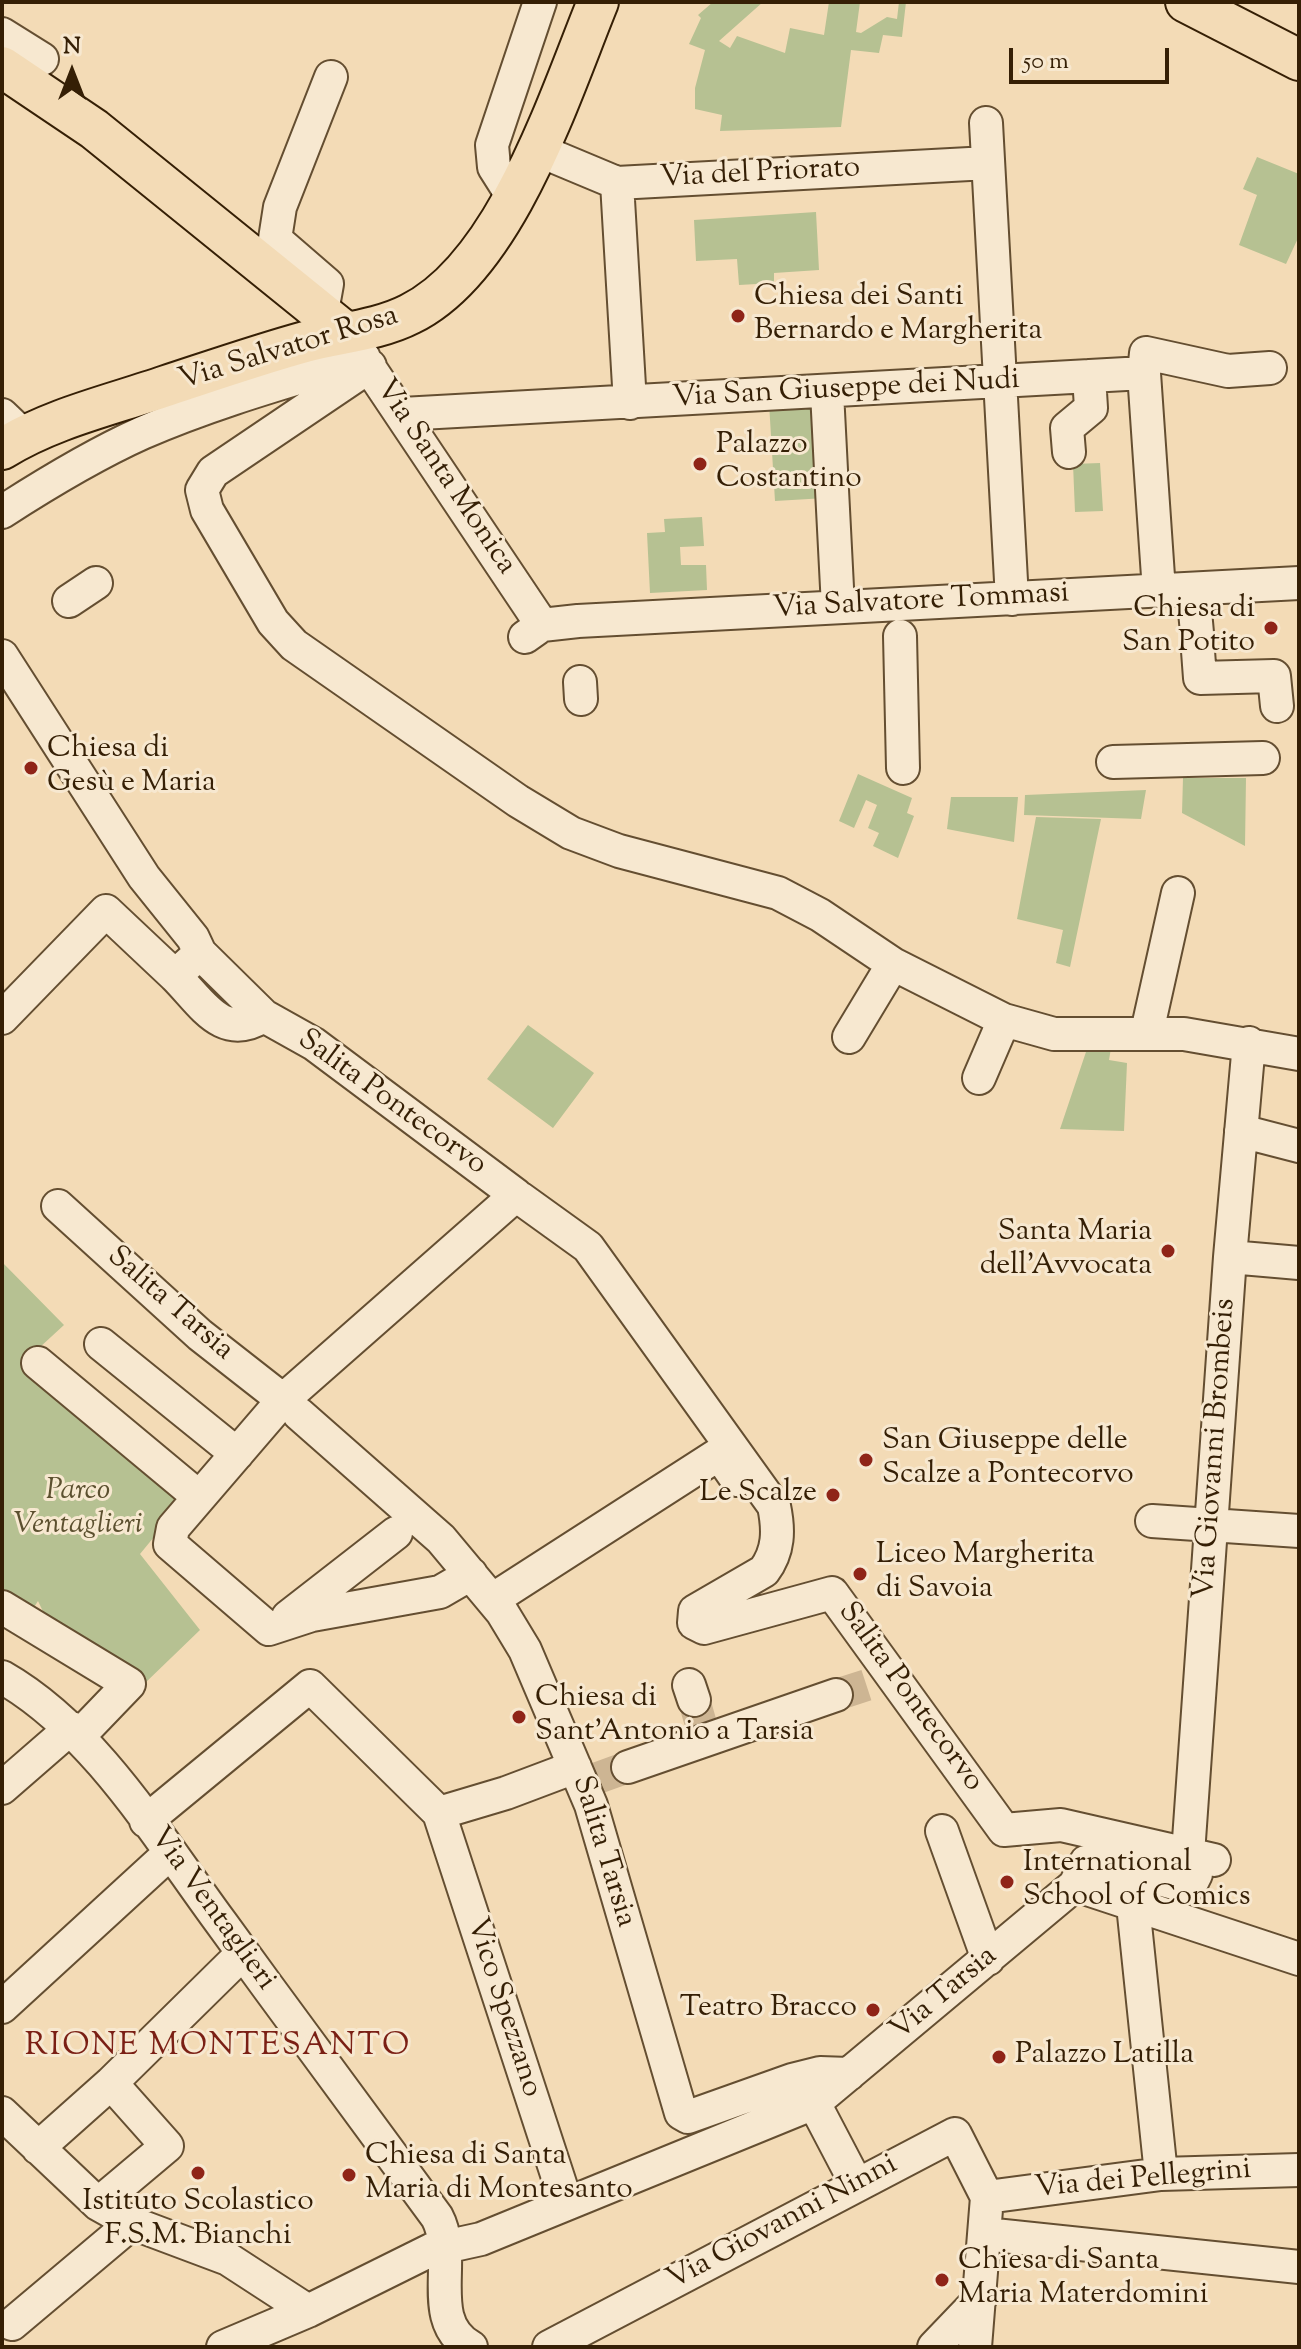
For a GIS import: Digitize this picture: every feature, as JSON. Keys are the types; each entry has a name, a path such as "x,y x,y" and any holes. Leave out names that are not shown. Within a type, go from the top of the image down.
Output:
{"main road":[{"name":"Via Salvator Rosa","path":"9,433 246,360 350,342 423,306 463,270 513,197 538,150 598,2"},
{"path":"1186,2 1299,60"},
{"path":"2,67 94,129 350,342"}],"street":[{"path":"513,197 494,167 492,145 540,2"},
{"path":"2,34 42,59"},
{"path":"331,77 280,207 275,239 327,284 350,342"},
{"path":"986,123 1012,599"},
{"name":"Via del Priorato","path":"538,150 617,183 988,163"},
{"path":"617,183 630,403"},
{"path":"2,512 71,470 151,430 350,342"},
{"path":"333,691 287,653 280,632 201,514 202,490 206,478 350,342"},
{"name":"Via Santa Monica","path":"350,342 402,414 533,631"},
{"path":"1159,591 1144,373 1146,353 1228,371 1270,368"},
{"name":"Via San Giuseppe dei Nudi","path":"402,414 1144,373"},
{"path":"1069,452 1067,428 1091,408 1089,376"},
{"path":"827,392 838,607"},
{"path":"69,601 96,583"},
{"name":"Via Salvatore Tommasi","path":"533,631 838,607 899,618 1012,599 1299,583"},
{"path":"1193,589 1200,678 1274,676 1277,706"},
{"path":"899,618 903,768"},
{"path":"280,632 307,655 558,826 619,851 778,893 820,915 893,964 1004,1020 1054,1034 1147,1032 1249,1043 1299,1054"},
{"name":"Salita Pontecorvo","path":"4,647 144,877 193,938 200,953 264,1016 314,1044 588,1247 774,1506 779,1530 771,1562 764,1571 695,1611 694,1623 704,1628 832,1593 886,1678 1004,1830 1061,1825 1199,1857"},
{"path":"1113,762 1263,758"},
{"path":"1147,1032 1178,893"},
{"path":"2,1018 106,911 219,1021 232,1027 249,1026 264,1016"},
{"path":"175,976 200,953"},
{"path":"849,1037 893,964"},
{"path":"979,1078 1004,1020"},
{"name":"Via Giovanni Brombeis","path":"1199,1857 1212,1525 1230,1257 1249,1043"},
{"path":"1241,1131 1299,1146"},
{"path":"471,1574 440,1592 312,1615 273,1629 263,1627 170,1544 171,1530 237,1454 291,1407 327,1357 518,1197"},
{"name":"Salita Tarsia","path":"58,1206 190,1326 291,1407 407,1524 471,1574 492,1600 533,1666 583,1776 681,2113 688,2117 804,2076 849,2074"},
{"path":"1230,1257 1299,1263"},
{"path":"101,1344 237,1454"},
{"path":"38,1363 199,1497"},
{"path":"492,1600 719,1454 766,1523 779,1530"},
{"path":"1152,1521 1299,1531"},
{"path":"273,1629 407,1524"},
{"path":"2,1607 129,1684 75,1732 2,1788"},
{"name":"Via Ventaglieri","path":"2,1677 75,1732 146,1821 437,2217 448,2246"},
{"path":"146,1821 310,1686 439,1813 506,1793 583,1776"},
{"path":"628,1767 698,1713 836,1695"},
{"name":"Vico Spezzano","path":"439,1813 566,2202"},
{"path":"942,1831 988,1959"},
{"path":"2,2007 170,1853"},
{"name":"Via Tarsia","path":"223,2347 308,2311 431,2250 481,2239 814,2103 1075,1885 1081,1868 1094,1861 1185,1886 1191,1884 1196,1874 1199,1857"},
{"path":"1075,1885 1299,1955"},
{"path":"1133,1905 1161,2174"},
{"path":"38,2148 111,2083 243,1953"},
{"path":"98,2204 167,2146 111,2083"},
{"path":"814,2103 857,2185"},
{"path":"2,2113 98,2204 132,2223 228,2259 308,2311"},
{"name":"Via Giovanni Ninni","path":"549,2347 955,2134 987,2197"},
{"name":"Via dei Pellegrini","path":"987,2197 1161,2174 1299,2170"},
{"path":"975,2347 987,2197"},
{"path":"12,2324 132,2223"},
{"path":"985,2234 1299,2267"},
{"path":"448,2246 444,2296 448,2318 457,2336 471,2347"},
{"path":"934,2347 980,2299"}],"green space":[{"path":"713,2 763,2 719,41 730,48 737,36 785,53 790,28 824,35 829,2 860,2 856,32 861,33 887,17 897,19 899,2 906,2 902,37 883,35 879,53 851,50 841,127 720,131 722,115 695,109 695,88 705,50 689,44 701,18 698,15"},
{"path":"1257,157 1299,174 1299,236 1286,264 1239,245 1257,195 1243,189"},
{"path":"816,212 819,270 774,273 774,283 739,285 737,259 696,261 694,220"},
{"path":"821,400 826,498 775,501 769,403"},
{"path":"1100,463 1103,511 1075,512 1073,464"},
{"path":"702,517 704,546 680,547 681,565 706,565 707,590 650,593 647,533 665,532 664,519"},
{"path":"858,774 912,798 907,813 914,816 898,858 873,846 879,833 868,828 877,805 866,800 854,828 839,821"},
{"path":"1183,778 1246,778 1245,846 1182,813"},
{"path":"1146,790 1141,819 1024,815 1025,795"},
{"path":"951,797 1018,797 1014,842 947,829"},
{"path":"1036,817 1101,819 1070,967 1056,963 1063,930 1017,919"},
{"path":"528,1025 594,1073 553,1128 487,1079"},
{"path":"1088,1046 1111,1048 1109,1060 1127,1063 1124,1131 1060,1129"},
{"name":"Parco Ventaglieri","path":"2,1262 64,1325 39,1348 186,1498 140,1554 200,1630 143,1685 48,1622 38,1601 31,1612 2,1595"}],"tunnel":[{"path":"836,1695 879,1681"},
{"path":"694,1700 702,1728"},
{"path":"592,1780 628,1767"}],"place":[{"name":"Chiesa dei Santi Bernardo e Margherita","path":"738,316"},
{"name":"Palazzo Costantino","path":"700,464"},
{"name":"Chiesa di San Potito","path":"1271,628"},
{"name":"Chiesa di Gesù e Maria","path":"31,768"},
{"name":"Santa Maria dell'Avvocata","path":"1168,1251"},
{"name":"San Giuseppe delle Scalze a Pontecorvo","path":"866,1460"},
{"name":"Le Scalze","path":"833,1495"},
{"name":"Liceo Margherita di Savoia","path":"860,1574"},
{"name":"Chiesa di Sant'Antonio a Tarsia","path":"519,1717"},
{"name":"International School of Comics","path":"1007,1882"},
{"name":"Teatro Bracco","path":"873,2010"},
{"name":"Palazzo Latilla","path":"999,2057"},
{"name":"Istituto Scolastico F.S.M. Bianchi","path":"198,2173"},
{"name":"Chiesa di Santa Maria di Montesanto","path":"349,2175"},
{"name":"Chiesa di Santa Maria Materdomini","path":"942,2280"}],"district":[{"name":"RIONE MONTESANTO","path":"218,2049"}]}
